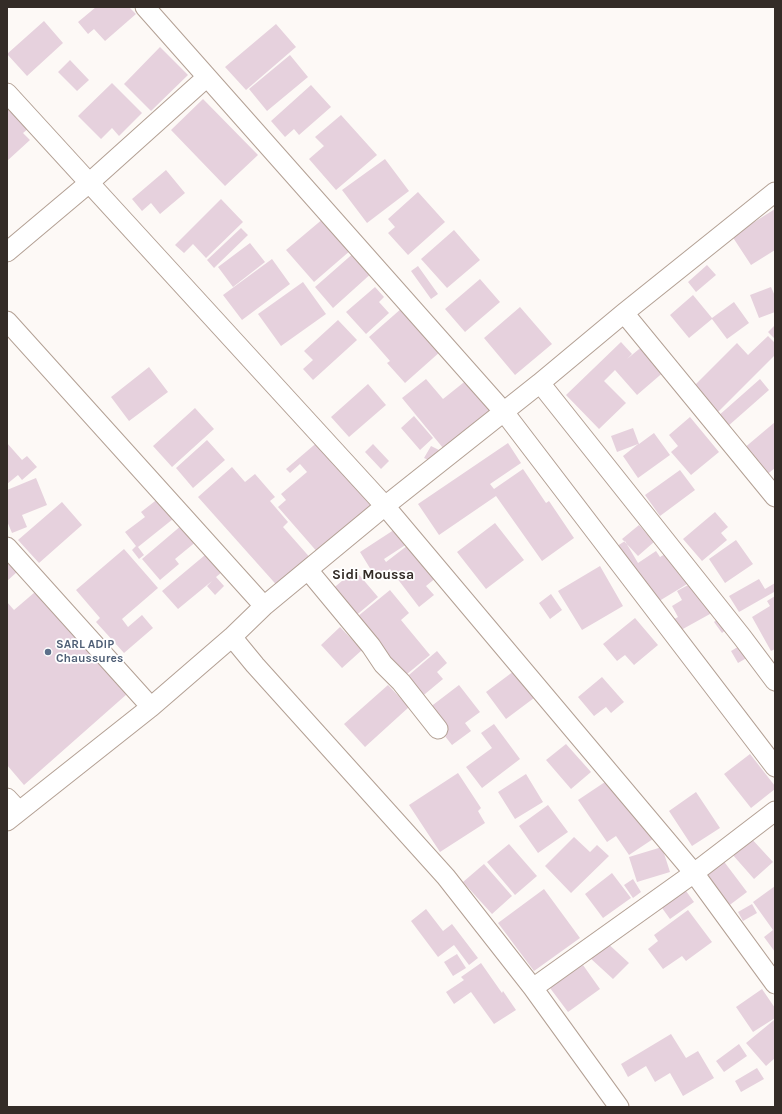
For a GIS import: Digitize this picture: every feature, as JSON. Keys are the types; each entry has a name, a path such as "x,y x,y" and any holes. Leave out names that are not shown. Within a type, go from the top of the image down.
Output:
{"street":[{"path":"145,7 504,412 775,767"},
{"path":"7,252 89,183 207,77"},
{"path":"7,94 385,506 694,873 775,984"},
{"path":"11,810 151,706 232,637 264,606 385,506 504,412 624,313 775,192"},
{"path":"624,313 775,497"},
{"path":"7,321 264,606"},
{"path":"540,383 742,637 775,681"},
{"path":"7,547 151,706"},
{"path":"308,570 371,646 383,664 401,682 438,729"},
{"path":"232,637 255,665 446,877 533,988 619,1107"},
{"path":"533,988 694,873 775,811"}],"building":[{"path":"96,7 129,7 136,14 105,41 94,29 88,34 78,22"},
{"path":"44,21 63,43 27,76 7,54"},
{"path":"276,24 296,47 246,90 225,67"},
{"path":"160,47 188,75 151,111 124,84"},
{"path":"290,55 308,77 267,111 249,89"},
{"path":"70,60 89,80 77,91 58,72"},
{"path":"112,83 142,113 119,136 112,128 101,139 78,116"},
{"path":"311,85 331,107 299,135 294,129 285,137 271,121"},
{"path":"7,92 35,123 23,133 30,140 7,161"},
{"path":"203,99 258,155 225,186 171,130"},
{"path":"341,115 377,155 336,190 309,159 324,146 315,137"},
{"path":"385,159 409,191 367,223 342,190"},
{"path":"166,170 185,193 160,214 151,203 142,211 132,199"},
{"path":"418,192 445,222 408,255 388,233 395,227 388,219"},
{"path":"221,199 243,222 206,258 193,244 184,253 175,245"},
{"path":"775,209 775,250 751,265 732,236"},
{"path":"324,218 351,250 314,282 286,250"},
{"path":"241,228 248,235 214,268 207,260"},
{"path":"454,230 480,260 447,288 421,259"},
{"path":"250,243 265,262 233,287 218,267"},
{"path":"356,251 374,271 333,308 315,287"},
{"path":"272,259 290,284 242,320 223,295"},
{"path":"707,265 716,275 696,292 688,282"},
{"path":"418,266 438,294 431,299 411,271"},
{"path":"480,279 500,302 465,332 445,309"},
{"path":"303,282 326,314 281,346 258,314"},
{"path":"375,287 384,297 379,302 389,313 366,334 346,312"},
{"path":"771,287 775,296 775,312 759,318 750,295"},
{"path":"693,295 712,318 734,302 749,323 727,339 712,319 689,338 670,315"},
{"path":"520,307 552,344 515,375 484,338"},
{"path":"402,308 441,351 405,383 387,363 390,361 369,337"},
{"path":"338,320 357,340 313,380 303,369 313,360 304,351"},
{"path":"775,325 775,339 768,332"},
{"path":"768,336 775,343 775,355 718,412 693,387 737,343 748,355"},
{"path":"621,342 632,354 627,359 644,345 666,370 637,395 615,370 604,381 626,403 599,429 566,395"},
{"path":"149,367 168,392 129,421 111,397"},
{"path":"473,375 496,405 443,448 402,398 426,379 443,399"},
{"path":"760,379 769,390 727,427 717,417"},
{"path":"368,384 386,405 349,437 331,417"},
{"path":"195,408 214,429 172,467 153,446"},
{"path":"414,416 433,438 420,450 401,428"},
{"path":"690,417 719,452 691,475 671,452 678,446 669,435"},
{"path":"775,422 775,468 765,476 743,449"},
{"path":"633,428 639,444 654,433 670,455 638,478 623,456 638,444 617,452 611,436"},
{"path":"207,440 225,460 193,488 176,468"},
{"path":"320,440 377,505 319,554 278,507 286,500 281,494 307,472 300,464 290,473 286,469"},
{"path":"7,443 22,460 27,456 37,467 22,480 18,475 7,484"},
{"path":"508,443 521,463 490,484 494,489 523,469 546,503 549,501 574,538 542,561 496,496 439,535 418,504"},
{"path":"373,444 389,461 381,469 365,452"},
{"path":"431,446 439,450 433,462 424,458"},
{"path":"232,467 245,482 255,474 275,497 270,501 288,522 283,527 313,561 281,590 198,497"},
{"path":"680,470 695,490 660,516 645,495"},
{"path":"36,478 47,505 22,515 27,527 12,533 7,521 7,490"},
{"path":"168,491 183,511 138,547 144,555 139,559 132,550 136,546 125,532 145,517 141,512"},
{"path":"62,502 82,525 39,563 18,540"},
{"path":"715,512 728,527 721,533 727,540 702,561 683,539"},
{"path":"189,519 203,536 175,559 179,564 160,580 142,559"},
{"path":"406,522 416,538 384,559 386,562 412,542 437,577 426,586 434,595 419,607 390,569 376,578 360,552"},
{"path":"495,523 524,560 486,589 457,552"},
{"path":"639,525 654,542 638,556 622,539"},
{"path":"736,540 753,564 725,583 709,559"},
{"path":"625,541 638,563 656,551 660,557 678,547 697,578 651,606 614,548"},
{"path":"124,549 158,588 122,619 128,627 142,615 153,628 124,653 96,622 100,618 76,590"},
{"path":"211,550 227,568 216,577 224,586 215,595 207,586 212,581 178,609 162,591"},
{"path":"7,560 17,572 7,581"},
{"path":"600,566 623,606 582,630 558,591"},
{"path":"355,570 378,597 347,623 324,596"},
{"path":"701,578 719,609 672,635 665,624 678,617 672,606 682,600 677,591"},
{"path":"759,579 765,589 775,583 775,595 774,592 739,612 729,596"},
{"path":"390,590 409,613 401,620 430,655 401,679 352,621"},
{"name":"SARL ADIP Chaussures","path":"35,592 127,694 24,785 7,765 7,602 14,610"},
{"path":"551,594 562,610 550,619 539,603"},
{"path":"775,596 775,649 771,651 752,617 770,606 767,601"},
{"path":"724,614 732,625 722,633 714,622"},
{"path":"635,618 658,645 634,665 625,655 617,661 603,644"},
{"path":"340,627 362,650 342,668 321,645"},
{"path":"753,638 750,656 738,663 731,651"},
{"path":"437,651 447,663 437,672 443,679 419,699 403,680"},
{"path":"514,671 534,698 506,719 486,692"},
{"path":"602,677 624,702 611,713 606,707 594,716 578,697"},
{"path":"388,685 409,707 365,747 344,724"},
{"path":"459,685 480,712 465,723 471,731 452,745 425,711"},
{"path":"494,724 520,759 482,788 466,767 492,748 481,733"},
{"path":"566,744 591,772 571,789 546,760"},
{"path":"750,754 775,786 775,789 751,808 724,774"},
{"path":"458,773 481,808 478,811 485,823 440,852 409,805"},
{"path":"526,774 543,802 515,819 498,792"},
{"path":"611,778 653,839 629,855 616,836 607,842 578,800"},
{"path":"696,792 720,828 692,846 669,811"},
{"path":"548,805 568,832 538,853 519,826"},
{"path":"574,837 590,852 597,845 609,856 571,893 545,866"},
{"path":"750,837 773,862 754,879 732,854"},
{"path":"509,844 537,876 515,895 487,862"},
{"path":"662,847 670,872 637,882 629,857"},
{"path":"719,855 747,892 723,910 695,873"},
{"path":"484,864 512,896 492,914 463,882"},
{"path":"612,873 631,898 603,918 585,894"},
{"path":"633,879 641,892 633,898 624,885"},
{"path":"681,884 694,902 670,919 657,901"},
{"path":"775,886 775,952 764,937 773,930 753,902"},
{"path":"544,889 580,938 534,971 498,923"},
{"path":"752,904 757,913 743,921 738,912"},
{"path":"426,909 443,931 452,924 478,958 469,965 454,945 438,957 411,921"},
{"path":"688,910 712,942 686,961 682,956 663,969 648,949 658,941 654,935"},
{"path":"604,940 629,963 613,979 589,957"},
{"path":"457,954 466,968 453,976 444,962"},
{"path":"481,963 516,1010 494,1024 471,992 454,1004 446,992 464,980 461,977"},
{"path":"583,965 600,989 568,1012 550,988"},
{"path":"762,989 775,1008 775,1018 753,1032 736,1007"},
{"path":"774,1020 775,1058 766,1066 746,1043"},
{"path":"671,1034 686,1058 698,1051 714,1078 683,1096 670,1073 655,1082 646,1066 628,1077 621,1064"},
{"path":"739,1044 747,1056 724,1072 716,1061"},
{"path":"757,1068 764,1079 741,1092 735,1081"}],"place":[{"name":"SARL ADIP Chaussures","path":"48,652"}],"district":[{"name":"Sidi Moussa","path":"373,575"}]}
